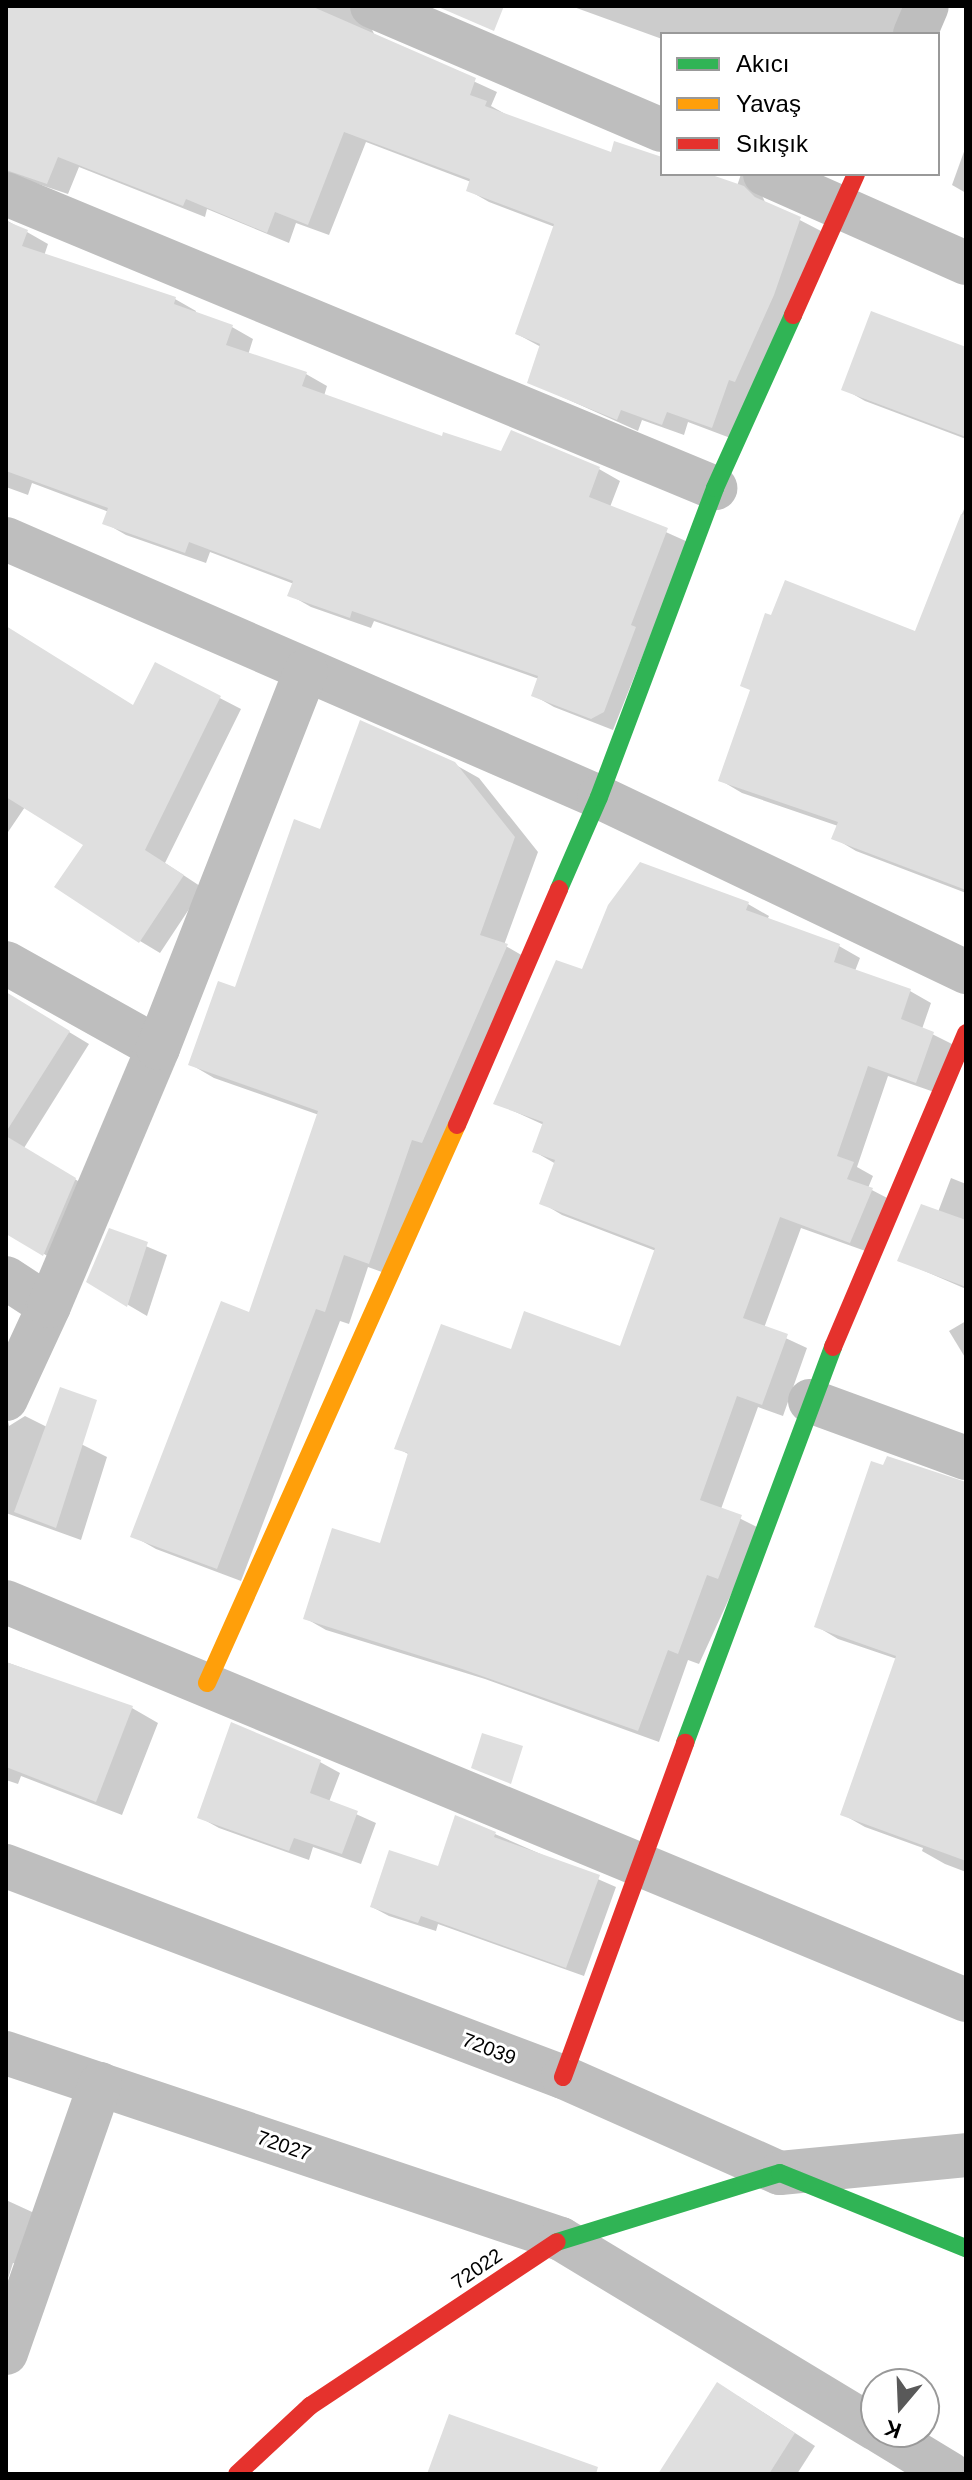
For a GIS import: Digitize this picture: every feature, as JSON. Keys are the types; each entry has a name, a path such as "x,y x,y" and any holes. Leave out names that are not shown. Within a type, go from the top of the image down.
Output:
{"street":[{"path":"372,6 660,129"},
{"path":"916,32 927,6"},
{"path":"776,176 849,190 966,263"},
{"path":"207,1683 403,1249 599,797 715,488 849,190"},
{"path":"6,194 715,488"},
{"path":"6,539 599,797 966,972"},
{"path":"6,1399 49,1306 158,1048 306,671"},
{"path":"6,963 158,1048"},
{"path":"563,2077 810,1401 966,1033"},
{"path":"6,1278 49,1306"},
{"path":"810,1401 966,1458"},
{"path":"6,1602 966,2000"},
{"name":"72039","path":"6,1866 563,2077 780,2173 966,2248"},
{"name":"72027","path":"6,2053 561,2239 860,2419"},
{"path":"6,2353 100,2084"},
{"path":"780,2173 966,2155"},
{"name":"72022","path":"237,2474 310,2406 561,2239 780,2173"},
{"name":"72027","path":"907,2448 950,2474"}],"building":[{"path":"6,6 311,6 476,78 470,95 487,101 485,106 611,152 614,141 660,156 660,176 715,176 744,186 755,197 801,217 774,295 735,382 729,380 712,428 667,412 662,425 621,410 617,420 527,383 540,344 515,334 554,224 466,191 470,179 344,132 308,225 275,212 267,233 186,199 183,206 58,157 47,184 6,170"},
{"path":"436,6 504,6 494,31"},
{"path":"6,221 28,230 22,246 176,297 174,304 233,325 226,345 307,372 302,386 442,436 443,432 501,451 511,430 600,467 589,497 668,528 631,625 636,627 604,712 591,719 531,696 538,676 352,611 350,618 287,596 293,581 189,542 185,553 102,524 108,508 6,471"},
{"path":"871,311 966,347 966,437 841,390"},
{"path":"961,514 966,515 966,890 831,839 838,822 718,781 750,690 740,686 765,613 771,615 785,580 915,631"},
{"path":"6,626 133,705 155,662 221,696 145,850 184,875 139,943 54,887 83,845 6,797"},
{"path":"360,720 455,762 515,837 480,935 508,944 422,1143 412,1140 369,1264 344,1255 325,1312 316,1309 217,1569 130,1537 221,1301 249,1312 318,1111 188,1065 218,981 235,987 294,819 320,829"},
{"path":"640,862 749,902 746,910 840,944 834,962 911,989 901,1019 934,1032 916,1083 868,1066 837,1156 854,1162 847,1179 873,1188 850,1243 780,1217 743,1318 788,1334 762,1405 737,1396 700,1500 742,1515 718,1579 707,1575 678,1654 668,1650 638,1731 462,1669 303,1619 332,1528 380,1543 408,1453 394,1449 441,1324 511,1349 524,1311 620,1346 655,1248 539,1204 555,1160 532,1152 543,1122 493,1104 556,960 582,969 608,905"},
{"path":"6,992 70,1031 6,1132"},
{"path":"6,1136 76,1178 43,1256 6,1234"},
{"path":"921,1204 966,1220 966,1287 897,1261"},
{"path":"109,1228 148,1242 127,1307 86,1282"},
{"path":"60,1387 97,1400 56,1528 14,1512"},
{"path":"887,1456 966,1482 966,1861 840,1815 896,1656 814,1627 871,1461 883,1465"},
{"path":"6,1662 133,1706 96,1802 6,1767"},
{"path":"231,1722 321,1760 310,1793 358,1811 342,1854 294,1838 289,1851 197,1818"},
{"path":"482,1733 523,1746 511,1784 471,1768"},
{"path":"455,1815 496,1832 494,1837 600,1875 566,1968 421,1916 418,1923 370,1907 389,1850 438,1866"},
{"path":"717,2382 795,2433 769,2474 658,2474"},
{"path":"449,2414 598,2467 596,2474 427,2474"}],"traffic: fast":[{"path":"559,889 599,797 715,488 793,315"},
{"path":"685,1743 833,1347"},
{"path":"557,2242 780,2173 966,2248"}],"traffic: slow":[{"path":"207,1683 457,1125"}],"traffic: jam":[{"path":"793,315 855,176"},
{"path":"457,1125 559,889"},
{"path":"833,1347 966,1033"},
{"path":"563,2077 685,1743"},
{"path":"237,2474 310,2406 557,2242"}]}
